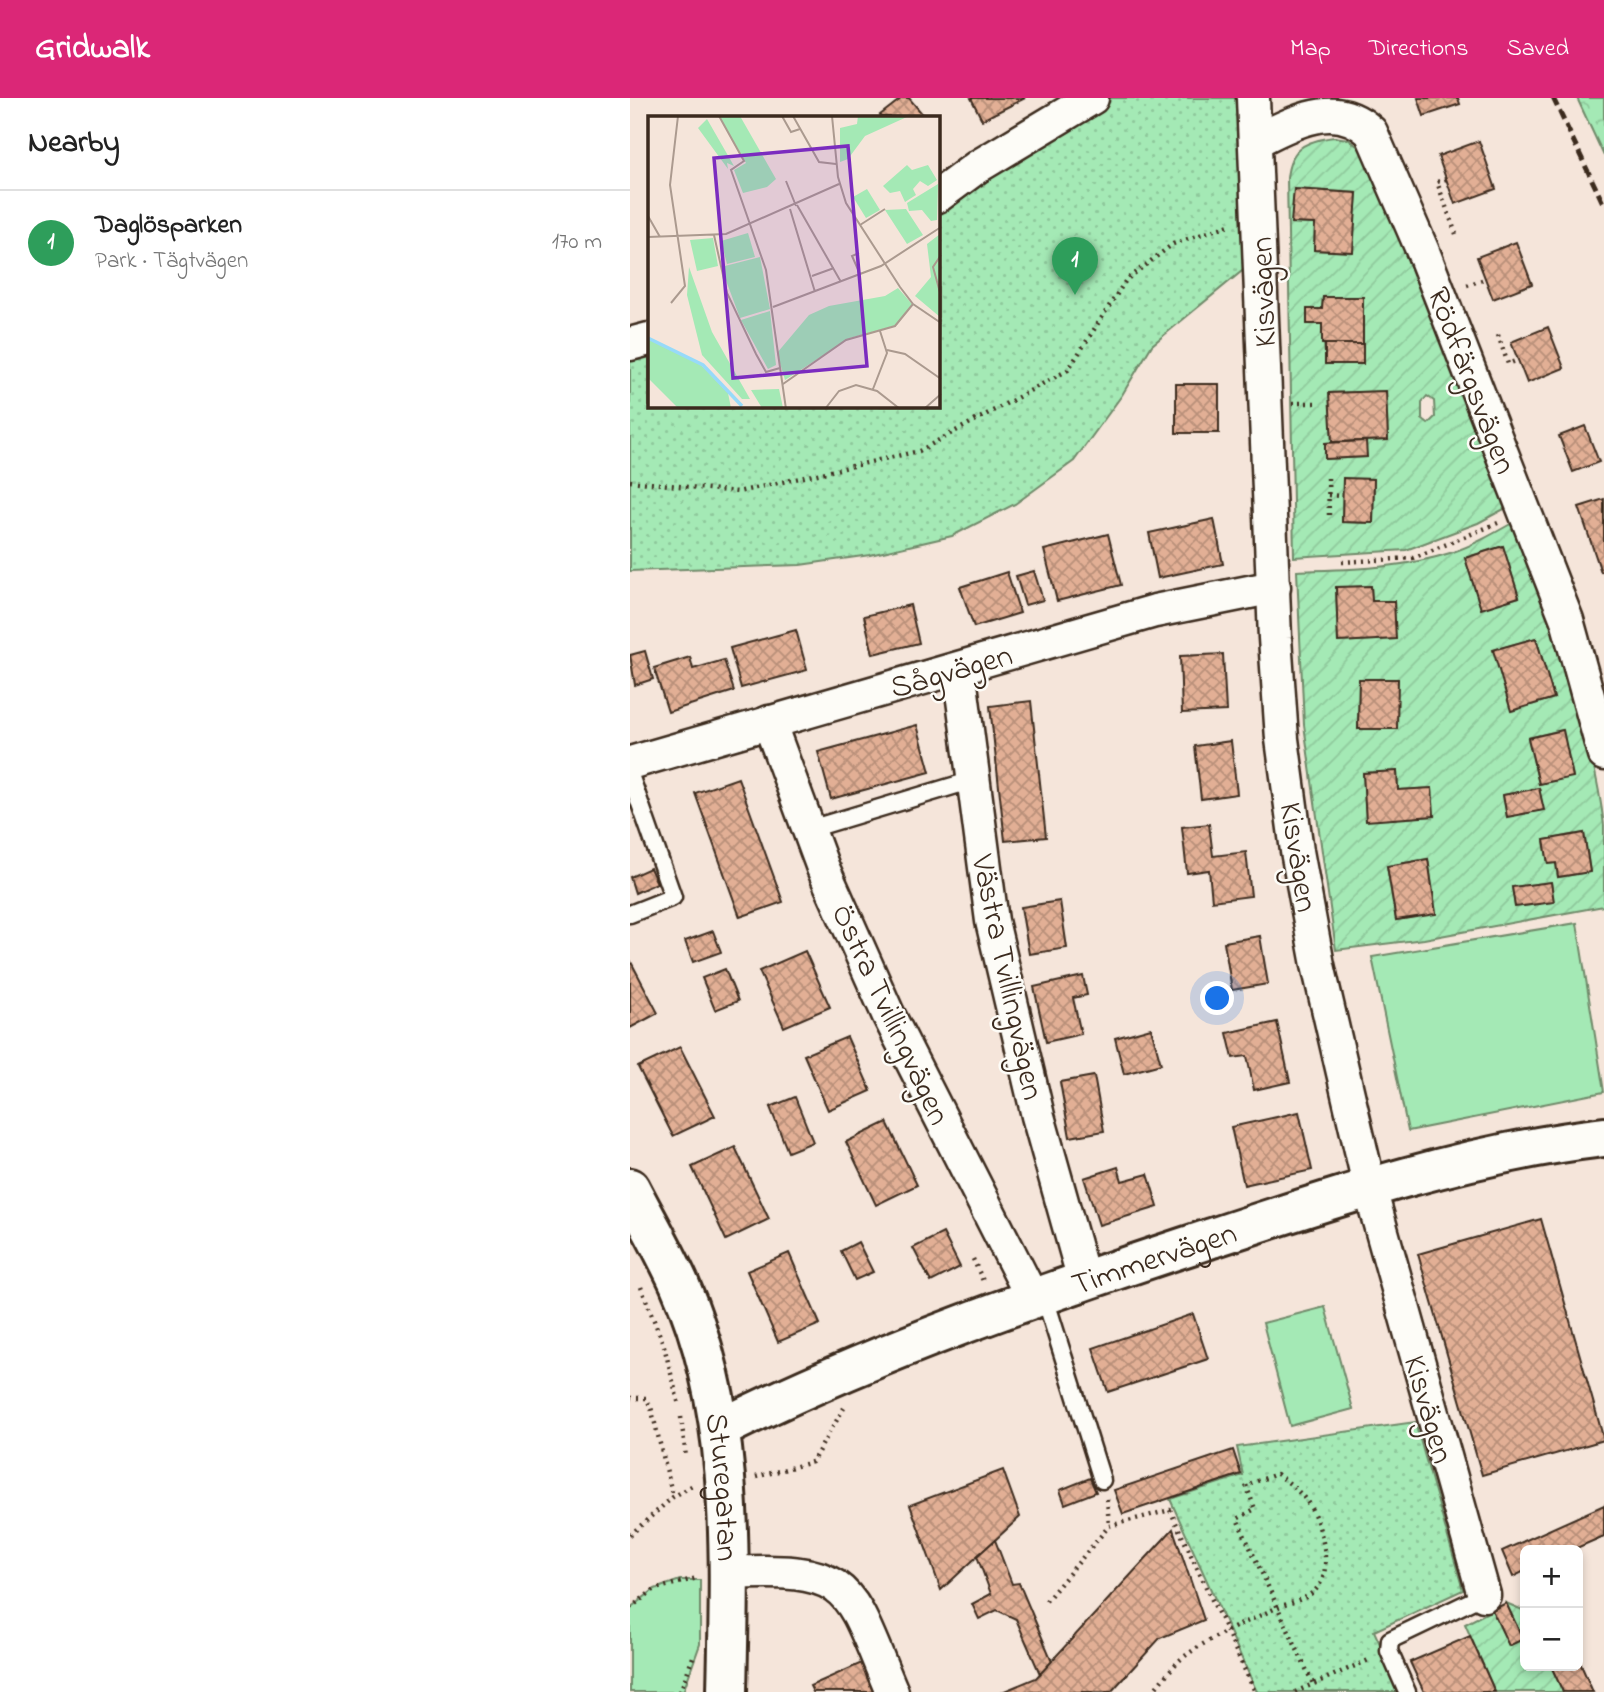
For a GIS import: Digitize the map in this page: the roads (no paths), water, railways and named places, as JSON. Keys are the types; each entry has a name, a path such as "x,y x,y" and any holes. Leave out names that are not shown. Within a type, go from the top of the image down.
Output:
{"street":[{"path":"940,195 977,167 1092,98"},
{"name":"Kisvägen","path":"1253,98 1257,141 1273,587 1282,739 1297,851 1318,965 1370,1189 1484,1595"},
{"name":"Rödfärgsvägen","path":"1257,141 1326,111 1344,113 1360,120 1371,132 1424,254 1567,620 1604,754"},
{"path":"630,344 648,339"},
{"name":"Sågvägen","path":"630,763 1154,611 1273,587"},
{"name":"Västra Tvillingvägen","path":"959,669 992,921 1038,1115 1084,1280"},
{"name":"Östra Tvillingvägen","path":"769,722 823,867 894,1025 1039,1296"},
{"name":"Timmervägen","path":"720,1429 808,1388 1084,1280 1445,1165 1604,1137"},
{"name":"Sturegatan","path":"630,1188 679,1284 711,1387 720,1429 699,1484 705,1576 798,1572 838,1587 859,1612 892,1692"},
{"path":"705,1576 727,1692"}],"lane":[{"path":"630,775 673,897 630,915"},
{"path":"810,829 973,780"},
{"path":"1039,1296 1102,1480"},
{"path":"1408,1692 1389,1651 1390,1640 1484,1595"}],"railway":[{"path":"1553,98 1604,205"}],"place":[{"name":"Daglösparken","path":"1075,295"}]}
